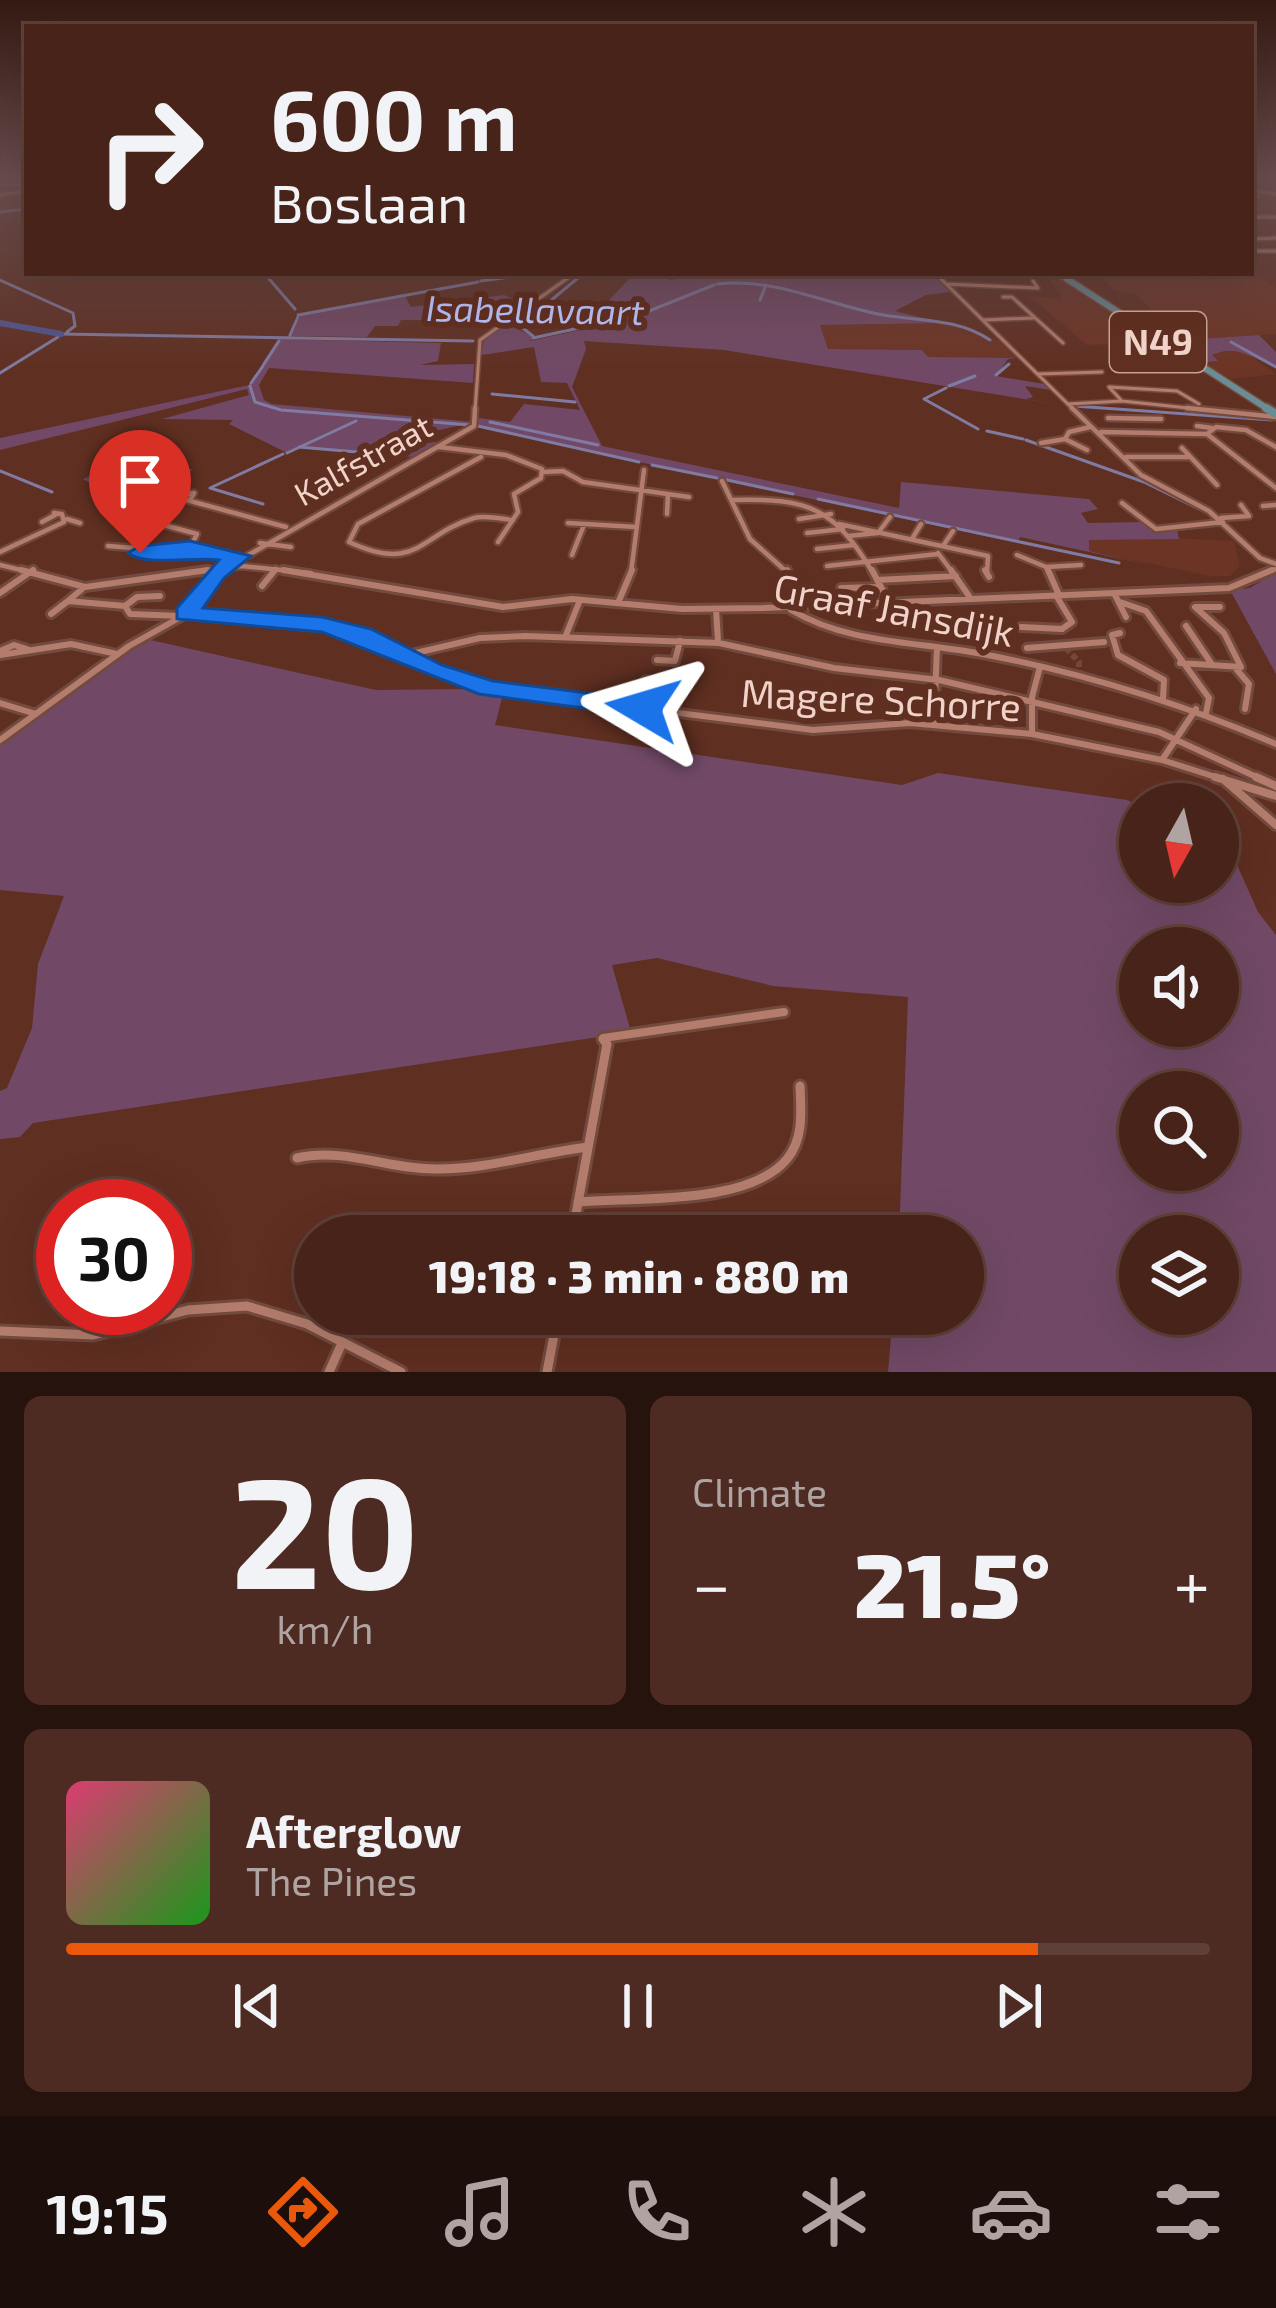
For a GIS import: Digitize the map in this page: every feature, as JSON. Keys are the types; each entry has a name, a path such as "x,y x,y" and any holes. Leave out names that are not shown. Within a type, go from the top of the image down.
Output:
{"main road":[{"name":"N49","path":"1065,276 1273,410"}],"street":[{"name":"Kalfstraat","path":"224,566 477,422 480,341 571,276"},
{"path":"938,276 1122,457 1147,478 1221,520 1262,560 1275,566"},
{"path":"976,276 982,283"},
{"path":"946,284 1038,288 1033,281"},
{"path":"1003,297 1012,297 1064,344"},
{"path":"982,320 1035,318"},
{"path":"1038,374 1102,372"},
{"path":"1122,401 1109,387 1177,391 1220,414 1273,410"},
{"path":"1068,404 1122,401 1202,406"},
{"path":"1108,418 1161,419"},
{"path":"1142,418 1153,432"},
{"path":"1197,426 1210,431 1276,488"},
{"path":"1065,439 1069,433 1095,430 1246,430 1276,447"},
{"path":"1041,443 1065,439 1087,450"},
{"path":"436,447 466,448 481,457"},
{"path":"1182,448 1216,485"},
{"path":"513,520 476,517 414,553 371,552 349,542 358,524 481,457 513,457 532,462 543,472"},
{"path":"1122,457 1189,457"},
{"path":"618,603 635,564 644,470"},
{"path":"498,542 513,520 516,492 543,472 563,471 583,482 689,497"},
{"path":"1259,477 1276,474"},
{"path":"722,481 750,539 786,569 802,607"},
{"path":"667,514 668,494"},
{"path":"191,498 288,528"},
{"path":"732,500 794,499 831,514 889,602"},
{"path":"1122,503 1159,530 1250,516 1241,506"},
{"path":"1263,506 1276,506"},
{"path":"42,522 60,513"},
{"path":"60,513 80,523"},
{"path":"0,552 45,532 60,513"},
{"path":"799,519 831,514"},
{"path":"155,516 149,521 197,534 190,548"},
{"path":"880,532 890,517"},
{"path":"568,523 638,527"},
{"path":"572,555 584,524"},
{"path":"912,539 921,524"},
{"path":"843,530 880,532"},
{"path":"953,531 939,545 938,554 971,599"},
{"path":"45,532 56,536"},
{"path":"807,533 880,532 988,556 983,568 988,577"},
{"path":"260,543 291,548"},
{"path":"817,549 854,545"},
{"path":"109,546 140,553 190,548 239,556"},
{"path":"827,566 938,554"},
{"path":"1017,555 1046,567 1081,565"},
{"path":"1262,560 1265,572"},
{"name":"Graaf Jansdijk","path":"0,565 34,570 85,587 224,566 275,569 497,606 580,600 716,609 789,608 834,630 1040,667 1163,698 1276,744"},
{"path":"0,740 117,654 184,615 224,566"},
{"path":"789,608 1231,588 1275,566"},
{"path":"1046,567 1078,643"},
{"path":"262,586 275,569"},
{"path":"0,593 34,570"},
{"path":"841,588 956,576"},
{"path":"51,614 85,587"},
{"path":"1114,593 1126,616"},
{"path":"125,606 136,597 160,596"},
{"path":"566,635 580,600"},
{"name":"Magere Schorre","path":"68,601 125,606 130,614 322,624 362,634 404,656 489,688 832,731 934,725 1033,734 1162,760 1276,796"},
{"path":"1120,602 1146,611 1209,698 1206,713"},
{"path":"1220,607 1195,607 1230,642 1241,667 1237,670"},
{"path":"716,609 718,643"},
{"path":"1021,627 1071,626"},
{"path":"1186,626 1213,665"},
{"path":"1062,629 1078,643"},
{"path":"1027,648 1109,642 1120,633"},
{"path":"404,656 480,638 566,635 718,643 834,668 935,680 1032,700 1176,738 1276,786"},
{"path":"657,659 675,661 680,641"},
{"path":"1109,642 1131,669 1164,680 1163,698"},
{"path":"0,653 71,644 117,654"},
{"path":"934,725 937,647"},
{"path":"1180,663 1237,670 1249,684 1245,709"},
{"path":"1033,734 1032,700 1040,667"},
{"path":"636,707 646,680"},
{"path":"0,703 36,714"},
{"path":"1162,760 1196,709"},
{"path":"1223,779 1276,824"},
{"path":"576,1215 610,1042 784,1012"},
{"path":"578,1202 700,1194 770,1178 795,1150 802,1132 800,1086"},
{"path":"297,1158 334,1152 443,1170 588,1147"},
{"path":"0,1330 50,1337 97,1334 196,1306 243,1305 292,1318 400,1372"},
{"path":"547,1372 554,1335"},
{"path":"328,1372 342,1343"}],"shaded area":[{"path":"1254,273 1276,288 1276,334 1170,341 1164,337 1176,334 1136,294 1115,291 1101,277 1093,276"},
{"path":"575,276 505,323 534,337 530,341 580,330 632,276 670,280 934,276 950,292 926,295 895,311 944,323 820,325 828,349 1018,358 1008,359 996,376 1044,384 1051,390 1025,386 1033,397 1026,399 1067,406 724,350 584,341 586,349 572,387 602,446 899,508 901,482 1089,499 1098,509 1081,513 1088,523 1143,522 1157,531 1177,530 1179,539 1089,540 1089,551 1154,566 1020,537 1017,543 476,427 479,418 510,422 524,404 580,410 567,383 541,382 534,347 482,355 479,362 485,336"},
{"path":"1034,276 1056,276 1183,361 1153,364 1123,344 1087,345 1029,296 1063,299 1048,277"},
{"path":"404,294 411,307 504,295 525,305 499,321 401,320 398,326 375,326 367,337 291,336 301,315"},
{"path":"944,323 1001,341 1018,358 960,359 928,357 922,350 828,349 819,325"},
{"path":"1259,335 1276,352 1276,368 1237,352 1220,352 1212,355 1218,361 1204,362 1170,341"},
{"path":"278,339 441,343 438,361 420,365 474,364 473,383 269,368 259,385 264,400 272,404 474,422 427,433 423,439 439,443 414,457 299,447 287,453 229,424 233,420 162,419 249,395 247,389 0,450 0,438 249,385"},
{"path":"1244,351 1276,374 1232,379 1197,362 1216,361 1212,355 1217,352"},
{"path":"143,454 193,470 124,502 83,479"},
{"path":"1089,540 1234,541 1240,566 1230,576 1211,576 1088,551"},
{"path":"1276,572 1276,674 1230,590 1250,588"},
{"path":"146,639 376,690 462,689 502,698 495,725 902,785 938,773 1119,799 1119,903 1239,903 1239,869 1258,912 1276,935 1276,1372 888,1372 891,1335 984,1335 984,1215 900,1215 908,997 773,986 657,958 612,965 631,1032 33,1123 20,1137 0,1139 0,1091 7,1088 32,1028 38,964 64,896 0,890 0,744"}],"waterway":[{"path":"267,276 295,309"},
{"path":"481,281 517,276"},
{"path":"533,336 520,326 580,276"},
{"path":"0,280 73,313 75,326 67,332"},
{"path":"298,315 478,282"},
{"path":"717,284 766,285"},
{"path":"533,338 639,315 714,285"},
{"path":"760,300 766,285"},
{"path":"766,285 873,313 948,323 990,340"},
{"path":"290,335 298,317"},
{"name":"Isabellavaart","path":"0,323 61,334"},
{"name":"Isabellavaart","path":"61,334 473,341"},
{"path":"0,373 58,337"},
{"path":"264,364 279,341"},
{"path":"1231,342 1276,367"},
{"path":"996,375 1009,364"},
{"path":"251,383 263,366"},
{"path":"949,386 975,376"},
{"path":"250,386 255,402 281,410 470,425"},
{"path":"946,388 924,399 978,429"},
{"path":"492,394 575,402"},
{"name":"Isabellavaart","path":"1074,406 1272,420"},
{"path":"300,447 356,421"},
{"path":"490,422 598,445"},
{"path":"478,426 639,462"},
{"path":"987,431 1023,439"},
{"path":"1026,440 1144,482 1199,509"},
{"path":"287,453 300,447"},
{"path":"300,447 403,456"},
{"path":"263,504 210,488 283,454"},
{"path":"652,465 717,478"},
{"path":"0,471 52,492"},
{"path":"727,480 793,494"},
{"path":"818,499 1119,563"}],"tunnel":[{"path":"1066,648 1079,662 1079,676"}],"route":[{"path":"140,553 190,548 216,556 239,556 215,573 186,614 322,624 362,634 433,670 489,688 643,708"}]}
